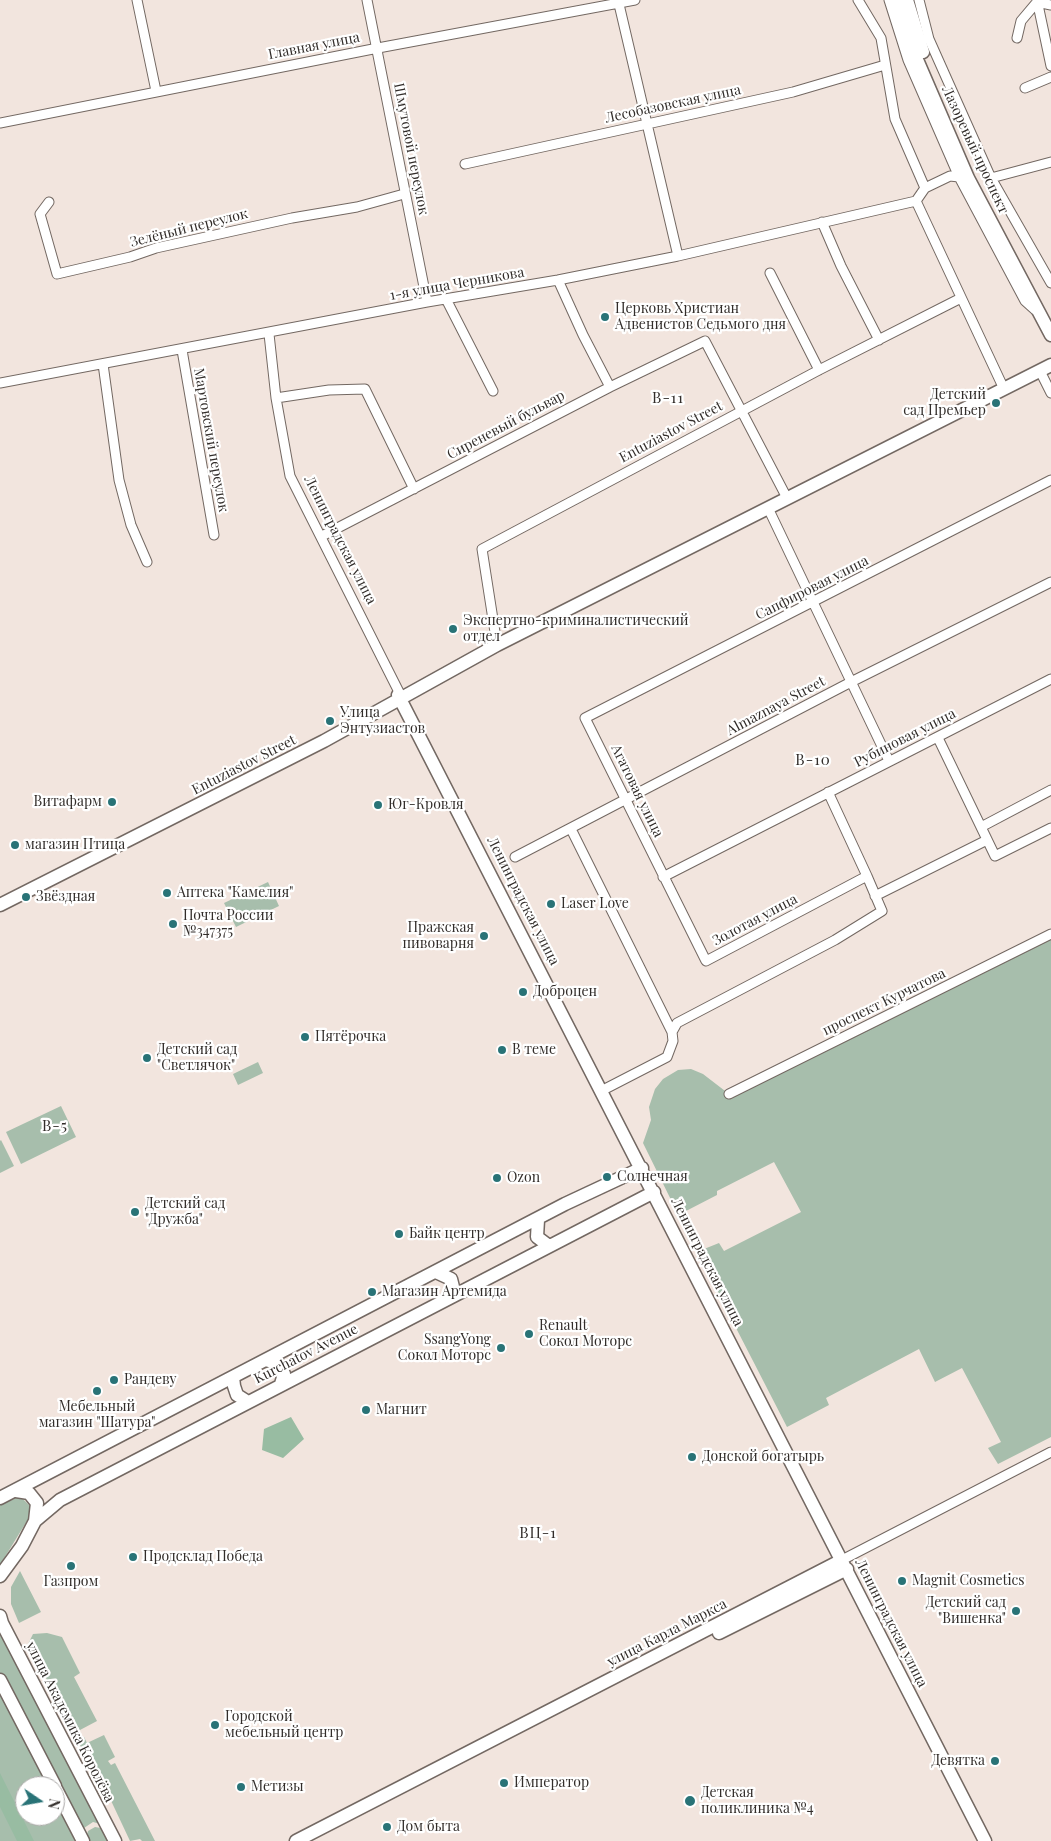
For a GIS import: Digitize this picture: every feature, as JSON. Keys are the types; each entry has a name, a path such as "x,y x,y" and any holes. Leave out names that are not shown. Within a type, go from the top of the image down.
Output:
{"street":[{"path":"137,0 156,92"},
{"name":"Шмутовой переулок","path":"367,0 378,48 404,194 427,302"},
{"name":"Главная улица","path":"0,123 378,48 635,0"},
{"path":"858,0 881,38 895,120 925,188"},
{"path":"888,0 908,60 959,177 1025,301 1045,315"},
{"name":"Лазоревый проспект","path":"898,0 915,54 968,178 1045,315"},
{"name":"Лазоревый проспект","path":"907,0 923,52 976,178 1045,315 1051,335"},
{"path":"919,0 929,39 991,178 1051,283"},
{"path":"1037,1 1051,4"},
{"path":"1017,38 1021,21 1037,1"},
{"path":"1037,1 1051,66"},
{"path":"618,2 678,256"},
{"name":"Лесобазовская улица","path":"465,164 793,92 885,65"},
{"path":"1025,88 1051,77"},
{"path":"991,178 1051,162"},
{"path":"959,177 950,176 925,188 916,201 1004,390"},
{"name":"Зелёный переулок","path":"50,202 40,214 57,274 130,257 156,248 292,218 357,208 404,194"},
{"name":"1-я улица Черникова","path":"0,383 269,334 427,302 558,280 678,256 916,201"},
{"path":"822,222 841,266 879,340"},
{"path":"770,273 819,370"},
{"path":"558,280 583,335 610,386"},
{"name":"Entuziastov Street","path":"497,645 482,549 819,370 961,298"},
{"path":"446,299 493,391"},
{"name":"Ленинградская улица","path":"269,334 276,398 290,476 322,536 399,696 603,1090 641,1168 986,1841"},
{"name":"Сиреневый бульвар","path":"322,536 610,386 704,341 741,412"},
{"name":"Мартовский переулок","path":"182,350 214,535"},
{"path":"103,364 119,480 131,525 147,562"},
{"path":"1045,368 1051,392"},
{"name":"Entuziastov Street","path":"0,905 324,741 399,696 497,645 1045,368"},
{"path":"276,398 329,390 365,389 414,489"},
{"path":"741,412 787,498"},
{"name":"Сапфировая улица","path":"585,718 1051,480"},
{"path":"768,508 889,761"},
{"name":"Almaznaya Street","path":"515,857 851,682 1051,582"},
{"name":"Рубиновая улица","path":"663,877 889,761 938,738 1051,678"},
{"path":"0,899 399,696 641,1168"},
{"name":"Агатовая улица","path":"585,718 663,877"},
{"path":"938,738 995,856 1051,828"},
{"path":"981,827 1051,790"},
{"path":"672,1032 677,1023 835,940 882,911 828,792"},
{"path":"571,829 672,1032 673,1041 667,1057 603,1090"},
{"path":"874,896 987,840"},
{"name":"Золотая улица","path":"663,877 706,961 867,876"},
{"name":"проспект Курчатова","path":"729,1094 1051,934"},
{"name":"Kurchatov Avenue","path":"0,1498 641,1168"},
{"name":"Kurchatov Avenue","path":"0,1576 22,1546 35,1521 60,1500 281,1384 654,1193"},
{"path":"538,1220 537,1237 549,1246"},
{"path":"436,1272 451,1279 453,1287 448,1298"},
{"path":"266,1360 279,1364 284,1374 281,1384"},
{"path":"234,1377 234,1386 238,1396 248,1402"},
{"name":"улица Карла Маркса","path":"312,1841 844,1565 1051,1452"},
{"path":"16,1490 29,1493 37,1503 35,1521"},
{"name":"улица Карла Маркса","path":"296,1841 844,1565"},
{"name":"улица Академика Королёва","path":"0,1616 115,1841"},
{"path":"0,1680 50,1776"},
{"path":"65,1806 83,1841"}],"green space":[{"path":"268,882 279,906 236,927 224,903"},
{"path":"1051,938 1051,1437 998,1464 988,1448 1001,1442 962,1368 935,1382 919,1349 826,1398 829,1405 787,1427 700,1258 704,1249 719,1243 724,1251 801,1212 774,1162 717,1191 717,1195 686,1211 679,1211 675,1208 643,1143 651,1120 649,1107 655,1089 663,1079 678,1070 691,1069 703,1074 729,1094"},
{"path":"258,1062 263,1073 238,1085 233,1074"},
{"path":"61,1106 76,1137 21,1164 6,1132"},
{"path":"0,1141 14,1166 0,1173"},
{"path":"291,1417 304,1439 283,1458 262,1450 264,1429"},
{"path":"19,1497 30,1506 30,1516 0,1565 0,1505"},
{"path":"20,1571 41,1612 19,1623 11,1604 11,1587"},
{"path":"0,1622 104,1825 93,1822 84,1828 82,1835 65,1802 65,1776 52,1776 0,1674"},
{"path":"47,1633 62,1637 80,1673 74,1677 97,1721 80,1730 72,1727 28,1644 33,1634"},
{"path":"0,1693 42,1776 15,1776 15,1826 65,1826 65,1822 75,1841 0,1841"},
{"path":"104,1735 115,1757 108,1761 111,1765 115,1763 155,1841 142,1841 140,1839 130,1841 98,1773 93,1771 80,1745 84,1737 87,1743"},
{"path":"0,1773 15,1803 15,1826 26,1826 34,1841 17,1841 0,1807"},
{"path":"95,1827 106,1829 112,1841 85,1841 88,1831"}],"place":[{"name":"Церковь Христиан Адвенистов Седьмого дня","path":"605,317"},
{"name":"Детский сад Премьер","path":"996,403"},
{"name":"Экспертно-криминалистический отдел","path":"453,629"},
{"name":"Улица Энтузиастов","path":"330,721"},
{"name":"Витафарм","path":"112,802"},
{"name":"Юг-Кровля","path":"378,805"},
{"name":"магазин Птица","path":"15,845"},
{"name":"Аптека \"Камелия\"","path":"167,893"},
{"name":"Звёздная","path":"26,897"},
{"name":"Laser Love","path":"551,904"},
{"name":"Почта России №347375","path":"173,924"},
{"name":"Пражская пивоварня","path":"484,936"},
{"name":"Доброцен","path":"523,992"},
{"name":"Пятёрочка","path":"305,1037"},
{"name":"В теме","path":"502,1050"},
{"name":"Детский сад \"Светлячок\"","path":"147,1058"},
{"name":"Солнечная","path":"607,1177"},
{"name":"Ozon","path":"497,1178"},
{"name":"Детский сад \"Дружба\"","path":"135,1212"},
{"name":"Байк центр","path":"399,1234"},
{"name":"Магазин Артемида","path":"372,1292"},
{"name":"Renault Сокол Моторс","path":"529,1334"},
{"name":"SsangYong Сокол Моторс","path":"501,1348"},
{"name":"Рандеву","path":"114,1380"},
{"name":"Мебельный магазин \"Шатура\"","path":"97,1391"},
{"name":"Магнит","path":"366,1410"},
{"name":"Донской богатырь","path":"692,1457"},
{"name":"Продсклад Победа","path":"133,1557"},
{"name":"Газпром","path":"71,1566"},
{"name":"Magnit Cosmetics","path":"902,1581"},
{"name":"Детский сад \"Вишенка\"","path":"1016,1611"},
{"name":"Городской мебельный центр","path":"215,1725"},
{"name":"Девятка","path":"995,1761"},
{"name":"Император","path":"504,1783"},
{"name":"Метизы","path":"241,1787"},
{"name":"Детская поликлиника №4","path":"690,1801"},
{"name":"Дом быта","path":"387,1827"}],"district":[{"name":"В-11","path":"668,398"},
{"name":"В-10","path":"813,760"},
{"name":"В-5","path":"55,1126"},
{"name":"ВЦ-1","path":"538,1533"}]}
